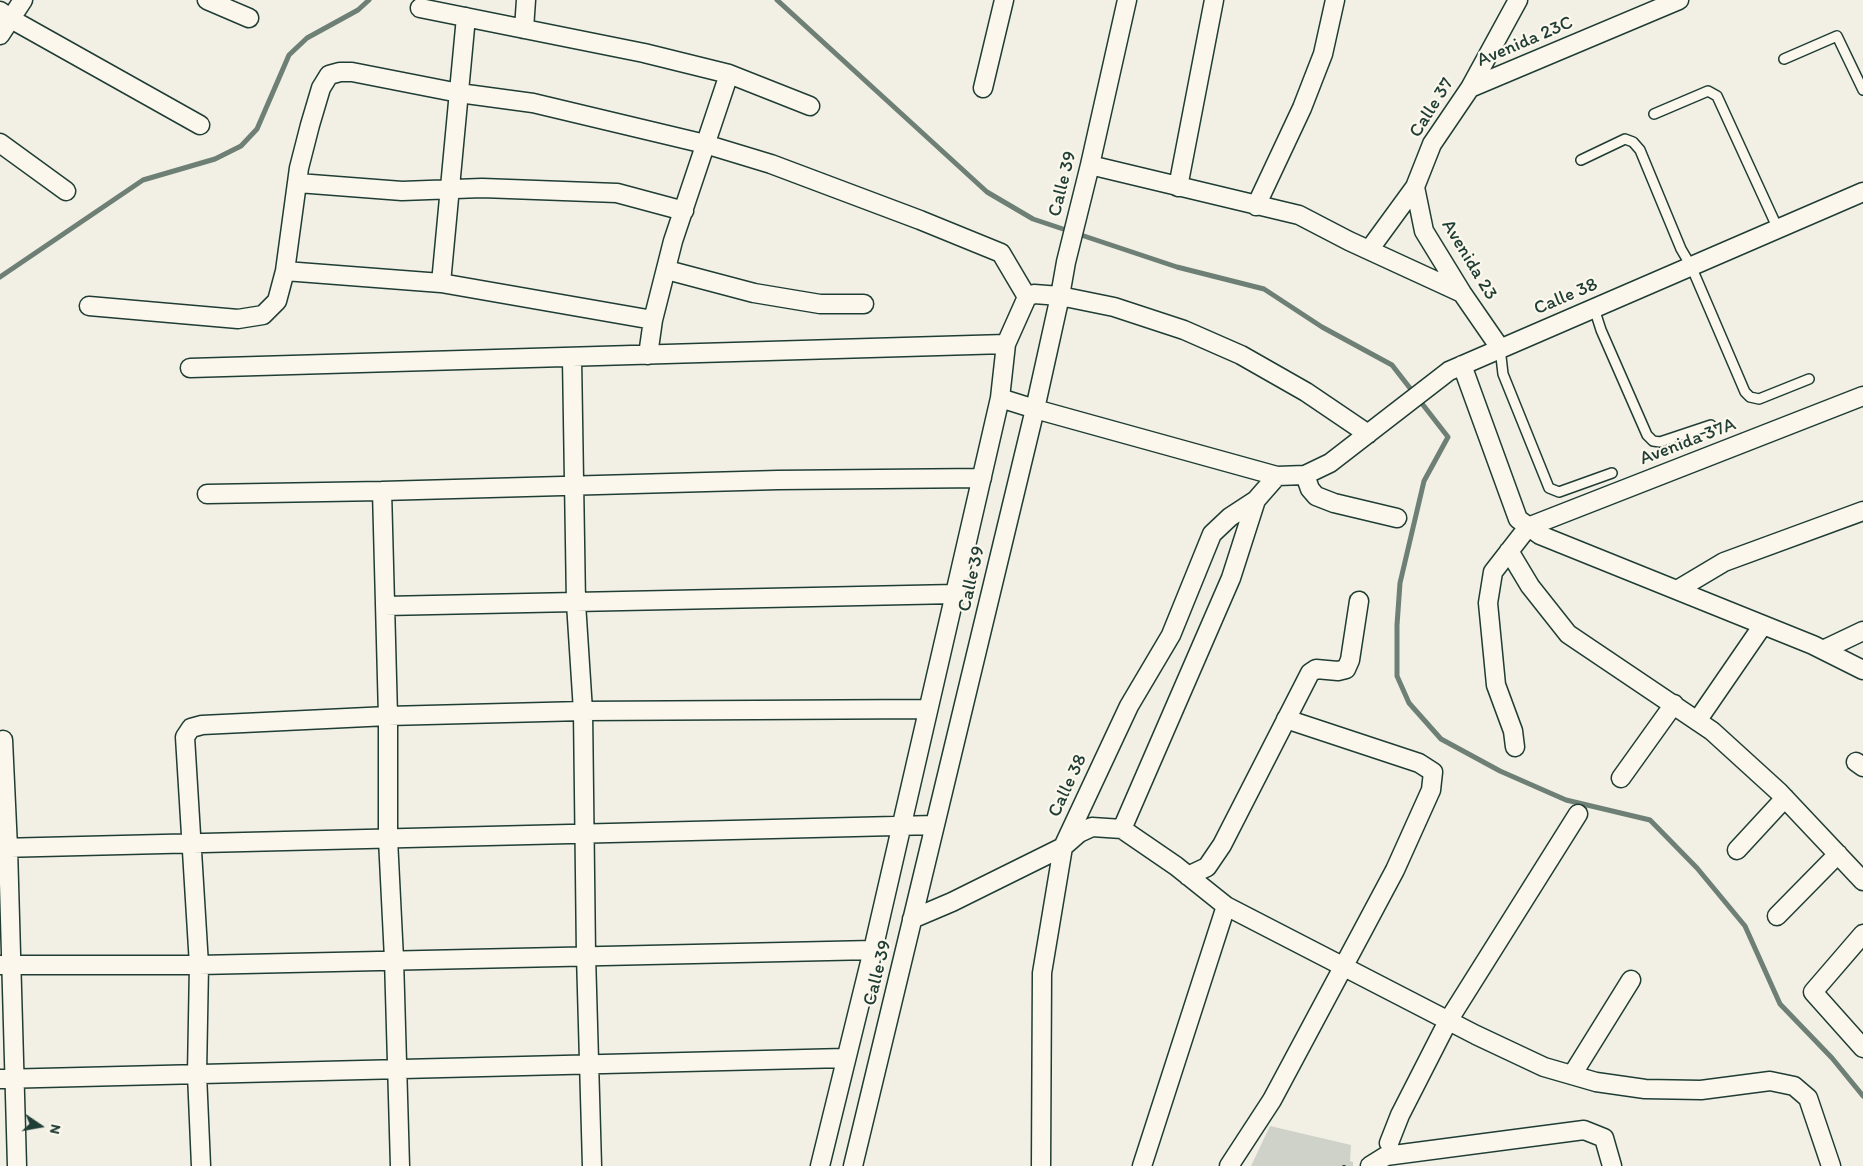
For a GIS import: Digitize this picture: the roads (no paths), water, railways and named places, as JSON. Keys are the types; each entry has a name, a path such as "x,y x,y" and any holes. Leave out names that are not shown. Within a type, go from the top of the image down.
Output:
{"street":[{"path":"0,35 5,15 23,0"},
{"path":"207,0 248,18"},
{"path":"524,29 526,0"},
{"path":"983,88 1004,0"},
{"name":"Calle 39","path":"853,1166 1034,409 1127,0"},
{"path":"1178,187 1214,0"},
{"path":"1256,206 1302,108 1323,54 1335,0"},
{"name":"Calle 37","path":"1369,250 1415,187 1432,144 1470,88 1518,0"},
{"name":"Avenida 23C","path":"1470,88 1679,0"},
{"path":"420,8 644,53 729,74 810,106"},
{"path":"5,15 200,125"},
{"path":"441,283 466,17"},
{"path":"89,306 238,319 263,315 277,301 285,270 299,168 321,88 329,75 340,72 352,72 459,93 533,103 704,144 770,164 920,220 1001,253 1027,297"},
{"path":"648,355 653,320 673,241 729,74"},
{"path":"0,143 66,191"},
{"path":"1090,165 1299,215 1462,294"},
{"path":"298,183 402,190 482,188 616,194 684,212"},
{"name":"Avenida 23","path":"1415,187 1424,231 1462,294 1500,348"},
{"name":"Calle 38","path":"1305,475 1330,463 1449,371 1863,192"},
{"path":"285,270 441,283 653,320"},
{"path":"667,270 754,293 820,304 864,304"},
{"path":"820,1166 873,950 982,478 1000,398 1006,344 1027,297 1034,294 1060,296 1114,307 1184,330 1241,355 1306,392 1368,434"},
{"path":"190,368 1006,344"},
{"path":"572,358 576,603 583,712 586,955 592,1166"},
{"path":"1462,365 1518,519 1540,535 1823,650 1863,670"},
{"name":"Avenida 37A","path":"1528,526 1863,396"},
{"path":"1000,398 1277,476 1305,475 1310,488 1316,496 1334,503 1397,518"},
{"name":"Calle 38","path":"1041,1166 1042,973 1063,847 1129,706 1171,634 1212,534 1230,517 1256,500 1277,476"},
{"path":"207,494 778,480 982,478"},
{"path":"382,491 388,716 388,839 394,960 400,1166"},
{"path":"1122,829 1232,578 1256,500"},
{"path":"1677,590 1724,562 1863,511"},
{"path":"1515,746 1514,731 1496,685 1488,604 1493,572 1528,526"},
{"path":"1509,551 1530,586 1568,634 1712,731 1785,798 1863,881"},
{"path":"385,606 955,594"},
{"path":"1188,876 1207,867 1222,845 1310,673 1316,668 1338,671 1346,669 1350,660 1359,601"},
{"path":"1697,721 1763,625"},
{"path":"1823,650 1863,631"},
{"path":"1621,778 1674,704"},
{"path":"202,1166 197,1074 199,964 185,737 191,728 202,725 388,716 928,709"},
{"path":"1229,1166 1272,1100 1395,870 1431,790 1433,772 1419,763 1286,719"},
{"path":"3,740 7,1079 17,1166"},
{"path":"1737,850 1785,798"},
{"path":"1389,1144 1400,1114 1448,1021 1578,814"},
{"path":"4,848 935,825"},
{"path":"912,919 952,902 1063,847 1079,833 1092,827 1122,829 1226,906 1448,1021 1544,1067 1596,1082 1645,1089 1701,1090 1770,1081 1794,1086 1808,1098 1830,1166"},
{"path":"1776,916 1838,854"},
{"path":"1142,1166 1226,906"},
{"path":"1863,934 1812,992 1863,1048"},
{"path":"6,965 199,964 873,950"},
{"path":"1572,1075 1631,980"},
{"path":"7,1079 846,1058"},
{"path":"1370,1166 1386,1156 1584,1130 1604,1138 1612,1166"}],"lane":[{"path":"1784,59 1837,36 1863,90"},
{"path":"1654,114 1708,91 1718,96 1778,229"},
{"path":"1581,160 1625,139 1633,142 1640,150 1681,249 1691,266 1745,392 1750,397 1759,399 1809,380"},
{"path":"1594,308 1601,330 1647,435 1654,441 1660,442 1711,425"},
{"path":"1500,348 1503,374 1549,488 1559,492 1612,473"}],"waterway":[{"path":"0,277 143,180 215,159 241,146 257,129 289,55 307,38 358,10 369,0"},
{"path":"777,0 987,192 1033,219 1177,267 1264,289 1322,327 1392,365 1448,437 1424,481 1400,583 1397,625 1397,676 1409,703 1441,739 1500,771 1566,800 1650,820 1697,868 1745,926 1780,1004 1832,1058 1863,1096"}]}
